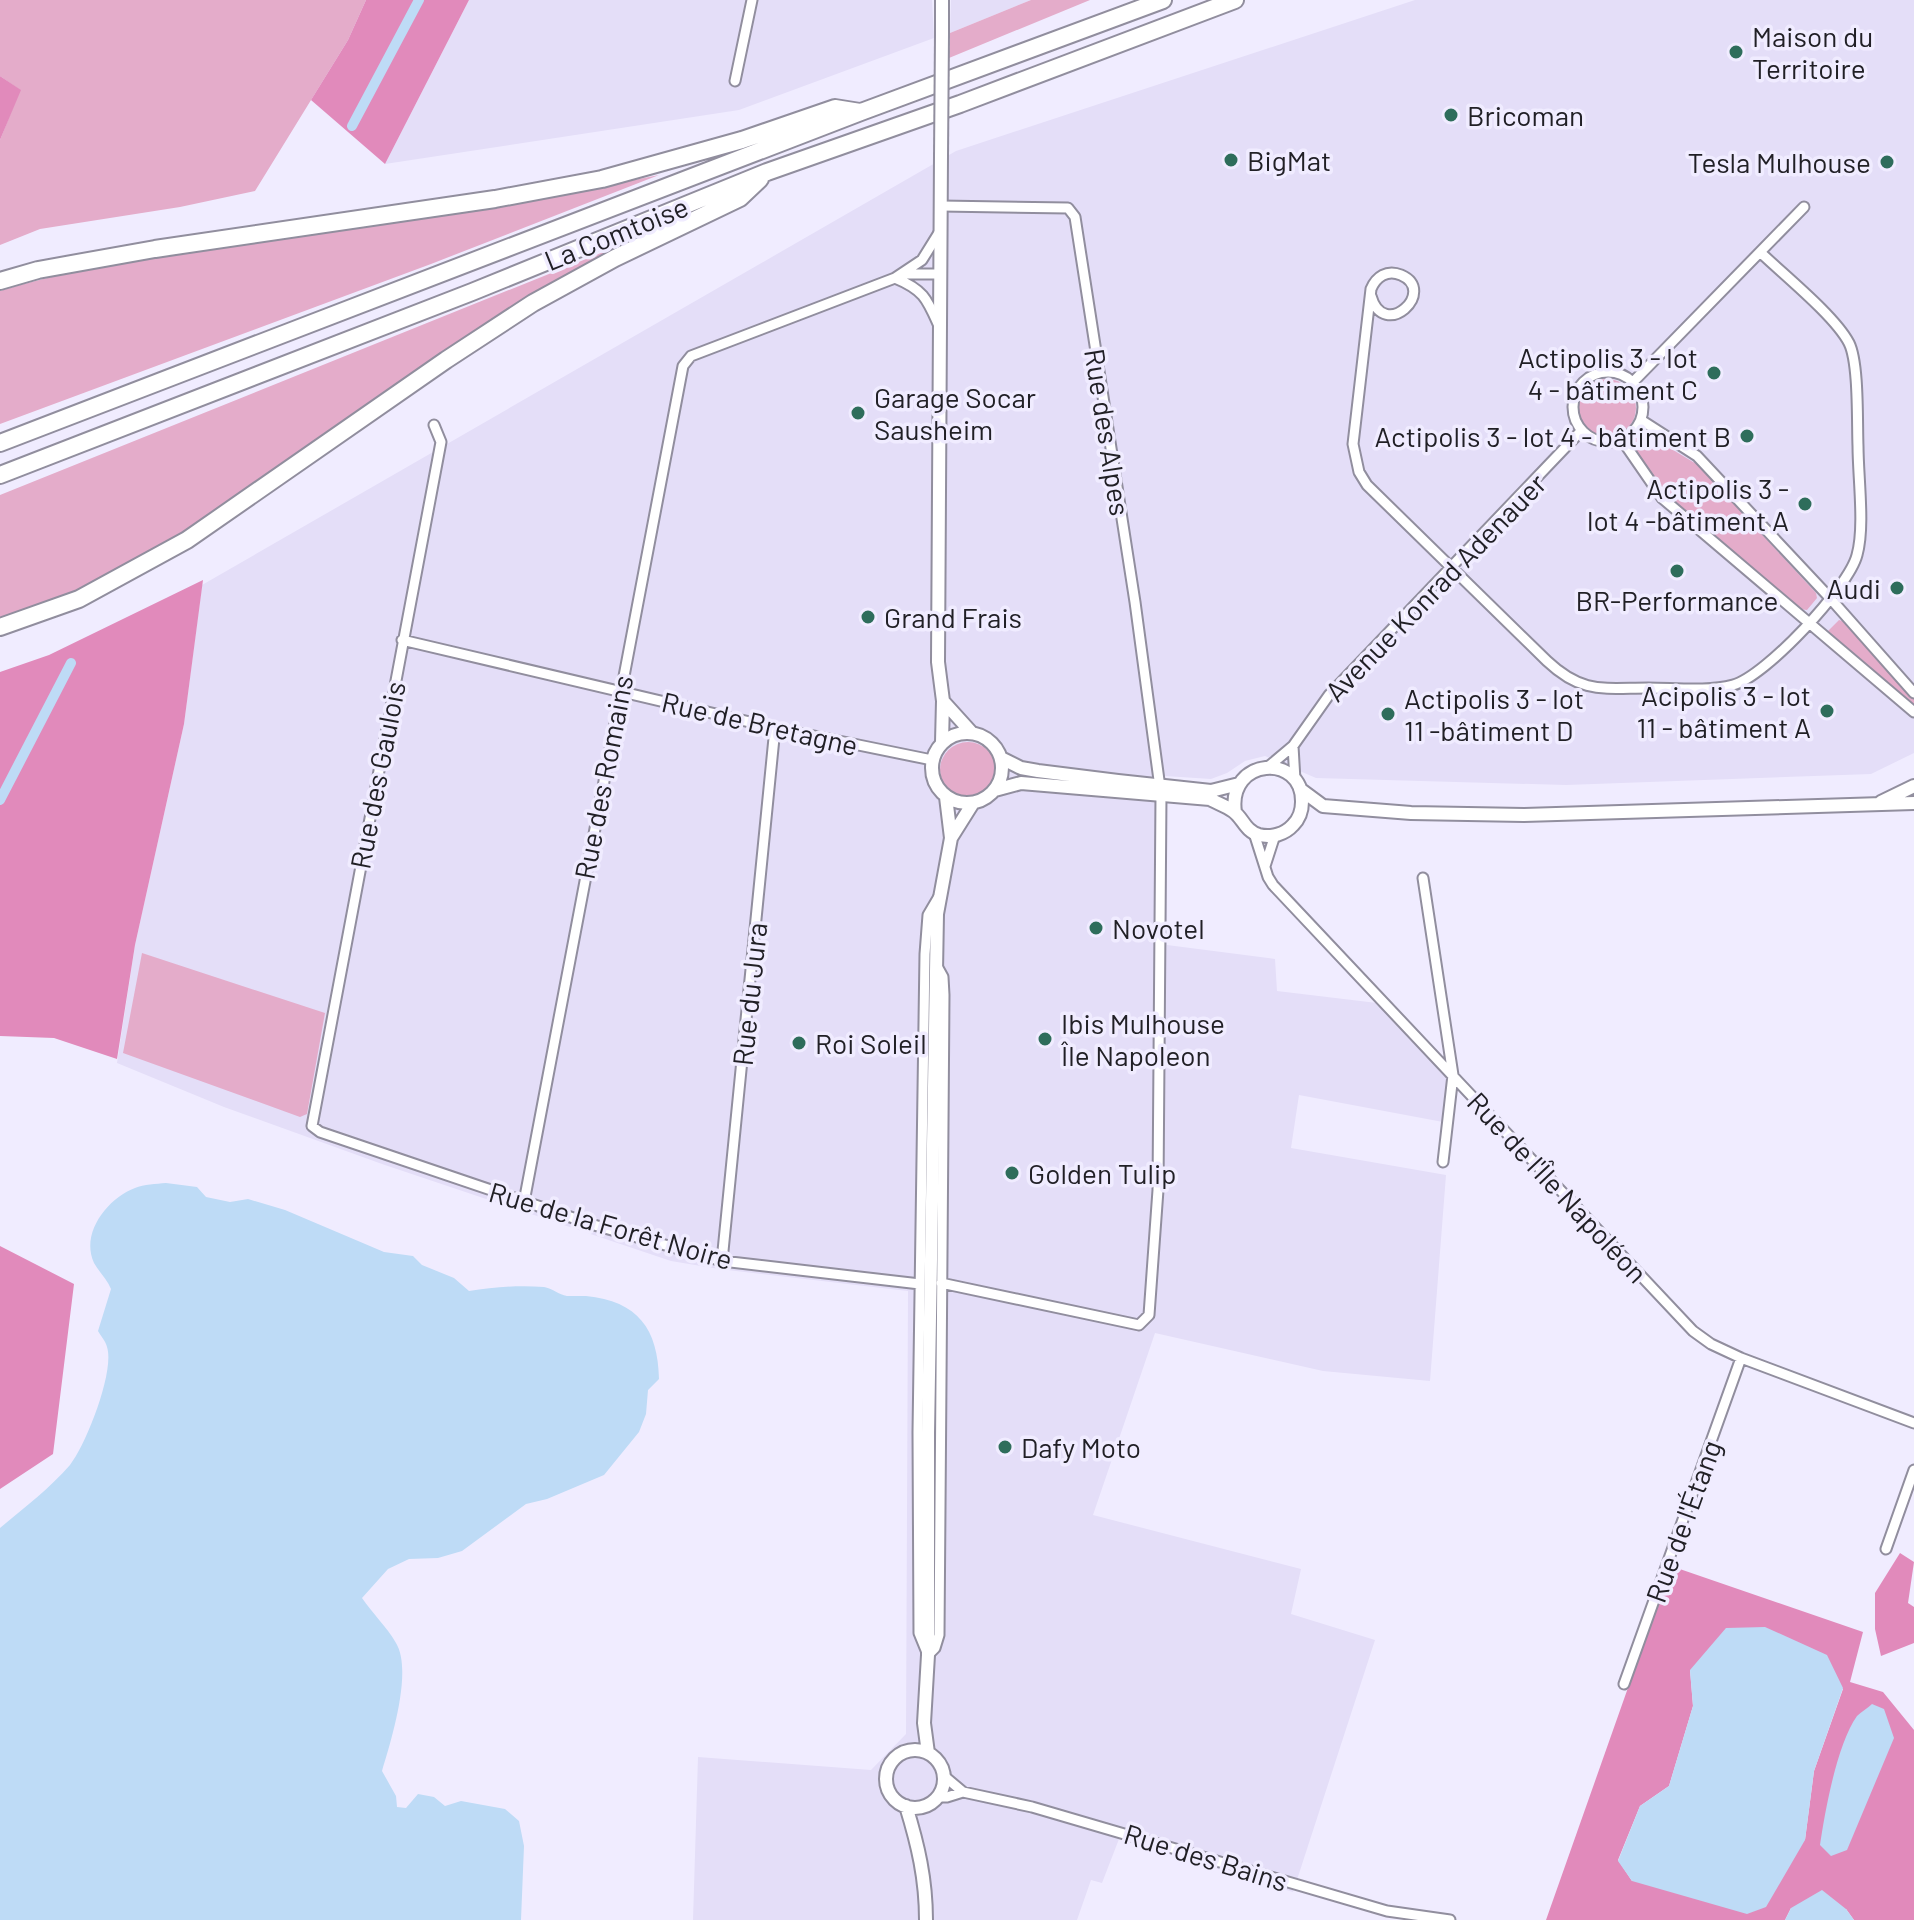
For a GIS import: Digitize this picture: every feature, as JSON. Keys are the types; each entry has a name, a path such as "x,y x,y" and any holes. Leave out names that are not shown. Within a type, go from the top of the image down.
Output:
{"highway":[{"name":"La Comtoise","path":"0,443 861,112 1163,0"},
{"name":"La Comtoise","path":"0,475 472,292 767,172 960,104 1235,0"},
{"path":"0,281 38,270 155,249 545,191 665,163 835,108 861,112"},
{"path":"0,627 79,599 187,540 533,303 615,258 740,198 767,172"}],"main road":[{"path":"942,0 938,662 943,701 942,742 932,760 934,781 946,797 955,802 973,803 985,799 995,790 1002,775 1001,758"},
{"path":"943,701 972,733 990,742 1001,758 1021,768 1210,799 1235,812"},
{"path":"942,742 961,733 972,733"},
{"path":"1298,784 1303,799 1297,820 1292,827 1275,835 1254,833 1235,812 1235,793 1239,784 1247,775 1268,767 1287,773 1323,806"},
{"path":"995,790 1021,783 1211,791 1239,784"},
{"path":"1876,804 1914,786"},
{"path":"928,1753 924,1723 928,1655 928,1433 936,965 938,898 951,838 946,797"},
{"path":"951,838 973,803"},
{"path":"1297,820 1323,806 1411,813 1524,815 1914,803"},
{"path":"909,1751 924,1723"},
{"path":"909,1751 928,1753 938,1760 944,1776 943,1786 938,1797 923,1807 906,1806 889,1791 887,1775 895,1758 909,1751"},
{"path":"906,1806 924,1873 926,1920"},
{"path":"916,1834 923,1807"}],"street":[{"path":"735,81 752,0"},
{"name":"Rue des Alpes","path":"941,206 1068,208 1075,217 1135,602 1160,790"},
{"path":"1633,382 1804,207"},
{"path":"899,276 927,254 940,231"},
{"path":"1371,296 1382,313 1396,315 1408,308 1413,295 1409,281 1398,273 1384,274 1374,283 1371,296 1366,330 1353,436 1354,457 1367,485 1561,674 1575,683 1598,688 1720,688 1752,677 1768,665 1807,623 1853,568 1860,537 1856,406 1850,346 1839,328 1760,252"},
{"path":"899,276 940,274"},
{"path":"899,276 923,293 939,327"},
{"name":"Rue des Romains","path":"524,1202 683,366 691,356 899,276"},
{"path":"1366,330 1382,313"},
{"path":"1608,372 1617,373 1633,382 1642,400 1641,420 1622,440 1600,442 1581,431 1572,410 1573,399 1585,379 1608,372"},
{"path":"1641,420 1697,456 1914,693"},
{"name":"Rue des Gaulois","path":"312,1126 441,442 434,425"},
{"name":"Avenue Konrad Adenauer","path":"1268,767 1293,746 1329,695 1581,431"},
{"path":"1622,440 1662,498 1914,712"},
{"name":"Rue de Bretagne","path":"402,640 775,728 932,760"},
{"name":"Rue du Jura","path":"722,1261 775,728"},
{"path":"1293,746 1298,784"},
{"path":"941,1283 1139,1325 1149,1315 1158,1190 1160,790"},
{"name":"Rue de l'Île Napoléon","path":"1254,833 1268,877 1281,894 1693,1331 1711,1344 1741,1358 1914,1423"},
{"path":"1265,866 1275,835"},
{"path":"1423,878 1453,1075 1443,1162"},
{"path":"936,965 943,977 944,995 939,1635 935,1648 928,1655 919,1633 920,1284 925,954 928,915 938,898"},
{"name":"Rue de la Forêt Noire","path":"312,1126 320,1132 524,1202 653,1243 722,1261 920,1284"},
{"name":"Rue de l'Étang","path":"1624,1684 1741,1358"},
{"path":"1886,1549 1914,1470"},
{"name":"Rue des Bains","path":"944,1776 963,1792 1065,1816 1398,1914 1450,1920"},
{"name":"Rue des Bains","path":"938,1797 963,1792"}],"shaded area":[{"path":"0,0 366,0 348,40 255,191 180,207 40,229 0,245 0,140 20,90 0,76"},
{"path":"366,0 469,0 385,164 311,100 348,40"},
{"path":"469,0 932,0 934,38 739,110 385,164"},
{"path":"951,0 1031,0 950,33"},
{"path":"1031,0 1090,0 949,58 950,33"},
{"path":"1415,0 1914,0 1914,753 1871,774 1566,785 1316,778 1265,756 1245,761 1211,779 1165,776 1167,945 1275,959 1277,991 1377,1003 1448,1079 1443,1122 1299,1095 1291,1148 1446,1175 1430,1381 1323,1371 1155,1333 1093,1515 1301,1569 1291,1614 1375,1640 1293,1892 1119,1839 1102,1883 1091,1880 1077,1920 693,1920 698,1757 871,1770 906,1734 908,1291 671,1261 382,1164 224,1107 117,1063 135,945 184,724 202,585 956,151"},
{"path":"0,76 21,90 0,140"},
{"path":"659,175 431,264 0,424 0,291 139,259 470,210"},
{"path":"663,228 184,535 76,595 0,622 0,495"},
{"path":"1607,379 1628,387 1636,408 1628,429 1607,437 1586,429 1578,408 1586,387"},
{"path":"1641,433 1698,465 1816,593 1817,598 1807,610 1799,609 1661,490 1633,449 1634,439"},
{"path":"203,580 184,724 135,945 117,1059 54,1038 0,1036 0,672 49,655"},
{"path":"1839,620 1914,699 1914,707 1829,634 1828,631"},
{"path":"968,742 988,750 996,770 988,790 968,798 948,790 940,770 948,750"},
{"path":"142,953 325,1013 307,1114 300,1117 123,1053"},
{"path":"0,1246 74,1284 53,1454 0,1489"},
{"path":"1900,1553 1914,1562 1908,1603 1914,1607 1914,1643 1881,1656 1875,1629 1875,1593"},
{"path":"1671,1566 1863,1632 1850,1682 1883,1692 1914,1730 1914,1920 1854,1920 1846,1909 1791,1908 1785,1920 1546,1920","holes":["1690,1670 1843,1689 1814,1771 1805,1840 1632,1881 1618,1860 1640,1806 1669,1786 1693,1706"]}],"water":[{"path":"166,1183 197,1187 206,1197 230,1202 248,1199 285,1210 384,1252 413,1256 422,1265 454,1278 469,1291 535,1286 567,1296 604,1299 632,1311 649,1332 658,1361 659,1379 648,1390 646,1414 639,1432 604,1475 547,1499 526,1504 462,1551 438,1558 409,1559 388,1569 362,1598 392,1637 401,1655 399,1706 382,1771 396,1796 397,1807 406,1808 418,1794 434,1797 445,1806 461,1801 505,1809 519,1821 524,1846 521,1920 0,1920 0,1528 70,1465 84,1442 98,1408 108,1358 106,1345 98,1331 111,1289 94,1263 91,1252 91,1240 99,1218 125,1193 142,1186"},
{"path":"1765,1627 1827,1655 1843,1688 1814,1771 1805,1840 1766,1907 1747,1914 1632,1881 1618,1861 1640,1806 1669,1786 1693,1706 1690,1670 1726,1628"},
{"path":"1872,1704 1884,1709 1894,1738 1847,1850 1831,1856 1820,1845 1833,1778 1850,1728 1857,1716"},
{"path":"1822,1890 1846,1909 1854,1920 1785,1920 1791,1908"}],"waterway":[{"path":"352,126 419,0"},
{"path":"0,800 71,663"}],"place":[{"name":"Maison du Territoire","path":"1736,52"},
{"name":"Bricoman","path":"1451,115"},
{"name":"BigMat","path":"1231,160"},
{"name":"Tesla Mulhouse","path":"1887,162"},
{"name":"Actipolis 3 - lot 4 - bâtiment C","path":"1714,373"},
{"name":"Garage Socar Sausheim","path":"858,413"},
{"name":"Actipolis 3 - lot 4 - bâtiment B","path":"1747,436"},
{"name":"Actipolis 3 - lot 4 -bâtiment A","path":"1805,504"},
{"name":"BR-Performance","path":"1677,571"},
{"name":"Audi","path":"1897,588"},
{"name":"Grand Frais","path":"868,617"},
{"name":"Acipolis 3 - lot 11 - bâtiment A","path":"1827,711"},
{"name":"Actipolis 3 - lot 11 -bâtiment D","path":"1388,714"},
{"name":"Novotel","path":"1096,928"},
{"name":"Ibis Mulhouse Île Napoleon","path":"1045,1039"},
{"name":"Roi Soleil","path":"799,1043"},
{"name":"Golden Tulip","path":"1012,1173"},
{"name":"Dafy Moto","path":"1005,1447"}]}
